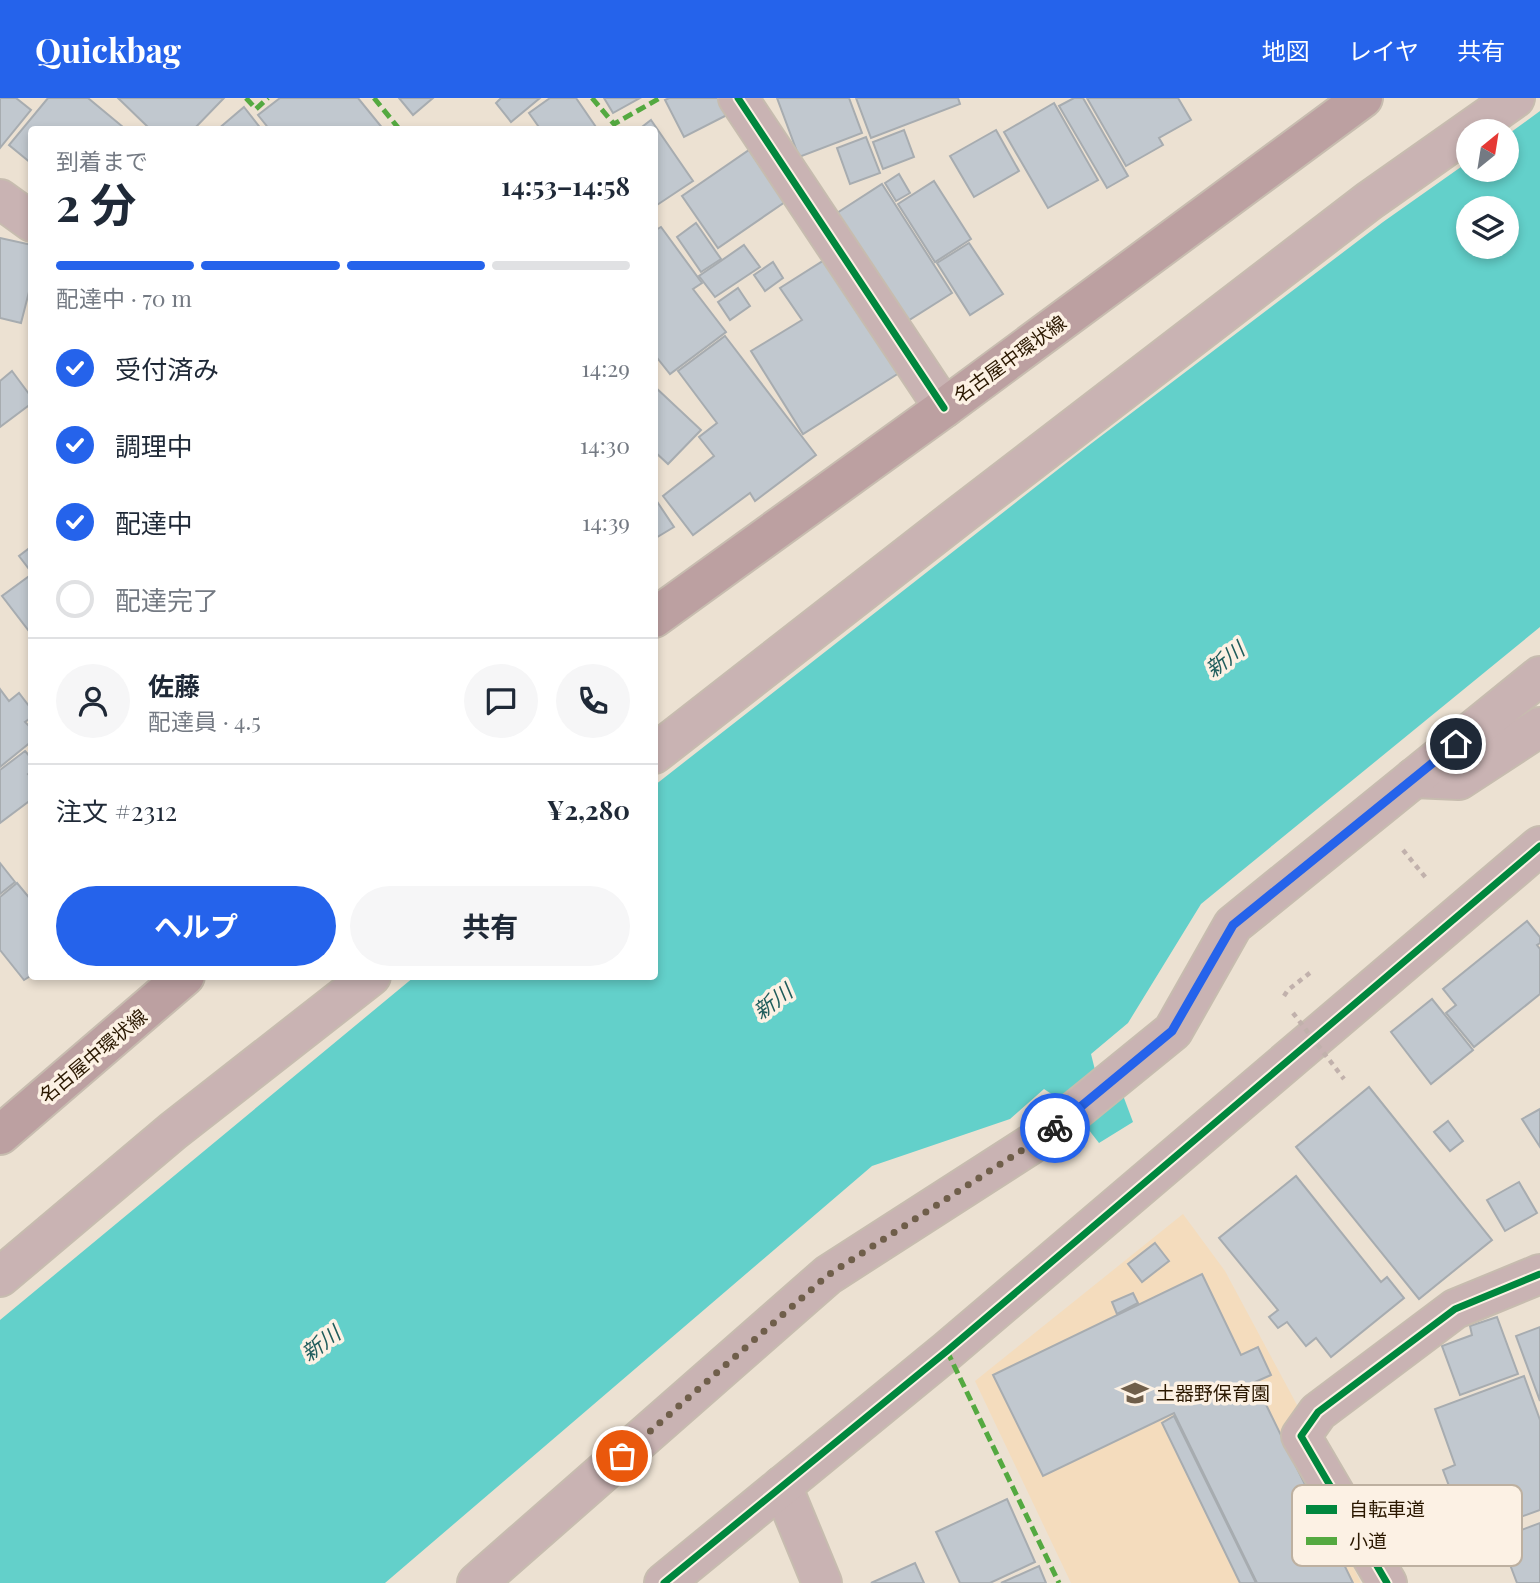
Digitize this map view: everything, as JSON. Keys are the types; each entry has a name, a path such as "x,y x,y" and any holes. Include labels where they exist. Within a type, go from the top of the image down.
{"main road":[{"name":"名古屋中環状線","path":"658,615 944,408 1363,98"},
{"name":"名古屋中環状線","path":"0,1135 181,980"}],"street":[{"path":"738,98 944,408"},
{"path":"658,751 1358,209 1515,98"},
{"path":"0,199 28,219"},
{"path":"477,1583 828,1275 1044,1136 1172,1031 1233,925 1540,676"},
{"path":"1414,778 1459,779 1540,727"},
{"path":"664,1583 996,1310 1540,846"},
{"path":"0,1277 173,1131 365,980"},
{"path":"1330,1485 1301,1436 1318,1412 1455,1308 1540,1274"},
{"path":"782,1486 822,1583"},
{"path":"1377,1566 1387,1583"}],"path":[{"path":"1293,1013 1344,1079"}],"shaded area":[{"name":"土器野保育園","path":"1183,1214 1225,1271 1297,1405 1286,1430 1313,1485 1292,1485 1292,1566 1353,1566 1361,1583 1071,1583 975,1381"}],"water":[{"name":"新川","path":"1540,111 1540,627 1201,904 1128,1023 1091,1054 1096,1074 1124,1098 1133,1122 1099,1143 1071,1107 1044,1089 1010,1119 872,1166 385,1583 0,1583 0,1320 410,980 658,980 658,783 1088,446 1383,222 1456,170 1456,182 1519,182 1519,126"}],"building":[{"path":"0,98 16,98 31,110 0,148"},
{"path":"48,98 88,98 122,126 28,126 28,161 9,145"},
{"path":"118,98 224,98 197,126 147,126"},
{"path":"280,98 358,98 381,126 267,126 258,115"},
{"path":"399,98 433,98 413,115"},
{"path":"501,98 540,98 511,122 496,103"},
{"path":"550,98 576,98 595,126 538,126 529,113"},
{"path":"604,98 640,98 613,113"},
{"path":"719,98 727,115 684,137 665,100"},
{"path":"777,98 849,98 862,133 799,157"},
{"path":"856,98 958,98 960,104 871,138"},
{"path":"1074,98 1083,98 1128,176 1107,188 1059,106"},
{"path":"1087,98 1178,98 1191,120 1159,138 1163,145 1126,166"},
{"path":"1054,103 1098,180 1048,208 1004,132"},
{"path":"244,107 259,126 222,126"},
{"path":"651,120 655,126 643,126"},
{"path":"658,130 693,181 658,204"},
{"path":"904,130 914,157 883,169 873,142"},
{"path":"996,130 1019,171 974,197 950,156"},
{"path":"866,137 880,173 850,184 837,148"},
{"path":"749,150 785,202 718,248 682,196"},
{"path":"899,174 910,193 896,201 885,183"},
{"path":"934,181 971,239 935,262 898,204"},
{"path":"882,184 952,293 906,322 837,213"},
{"path":"696,223 721,259 701,272 677,237"},
{"path":"661,227 702,283 693,289 726,332 670,374 658,359 658,229"},
{"path":"0,238 28,244 28,296 21,323 0,318"},
{"path":"969,243 1003,294 970,315 937,263"},
{"path":"744,245 760,267 715,297 699,276"},
{"path":"826,259 899,373 803,434 751,351 802,320 780,288"},
{"path":"773,262 783,278 765,291 754,275"},
{"path":"738,288 750,306 730,320 718,302"},
{"path":"725,336 816,455 755,501 750,493 693,535 663,496 714,456 699,437 717,423 678,371"},
{"path":"12,371 28,393 28,406 0,427 0,381"},
{"path":"658,390 701,430 668,464 658,455"},
{"path":"658,503 674,527 658,537"},
{"path":"28,549 28,568 19,556"},
{"path":"28,577 28,630 2,596"},
{"path":"0,689 9,701 19,693 28,705 28,720 25,722 28,725 28,744 0,767"},
{"path":"25,751 28,754 28,802 0,823 0,770"},
{"path":"0,863 15,882 0,894"},
{"path":"17,883 28,896 28,978 24,980 0,950 0,897"},
{"path":"1527,921 1540,937 1540,943 1537,945 1540,949 1540,994 1474,1047 1446,1013 1456,1005 1443,989"},
{"path":"1432,999 1473,1050 1431,1084 1391,1032"},
{"path":"1369,1087 1492,1240 1419,1299 1296,1147"},
{"path":"1540,1109 1540,1147 1522,1119"},
{"path":"1448,1121 1463,1141 1450,1151 1434,1132"},
{"path":"1296,1176 1381,1282 1387,1277 1404,1298 1331,1357 1316,1338 1306,1346 1287,1322 1278,1328 1269,1317 1278,1310 1219,1238"},
{"path":"1519,1182 1537,1213 1505,1231 1487,1200"},
{"path":"1155,1243 1169,1261 1142,1282 1128,1264"},
{"path":"1202,1274 1241,1355 1258,1347 1271,1375 1255,1382 1305,1485 1292,1485 1292,1566 1345,1566 1353,1583 1257,1583 1174,1413 1043,1476 993,1375"},
{"path":"1133,1293 1138,1303 1117,1314 1112,1302"},
{"path":"1497,1317 1518,1374 1460,1395 1442,1346 1472,1335 1470,1326"},
{"path":"1540,1327 1540,1401 1516,1336"},
{"path":"1524,1376 1540,1420 1540,1510 1522,1516 1522,1485 1449,1485 1443,1470 1455,1465 1435,1409"},
{"path":"1174,1416 1256,1583 1240,1583 1162,1423"},
{"path":"1007,1499 1035,1562 990,1583 960,1583 936,1532"},
{"path":"1540,1523 1540,1583 1517,1583 1511,1566 1522,1566 1522,1530"},
{"path":"915,1563 924,1583 871,1583"},
{"path":"1039,1566 1046,1583 1001,1583"}],"marked path":[{"path":"246,98 256,109 268,98"},
{"path":"374,98 397,126"},
{"path":"592,98 614,124 660,98"},
{"path":"947,1351 1059,1583"}],"cycle path":[{"path":"738,98 944,408"},
{"path":"664,1583 947,1351 1540,846"},
{"path":"1330,1485 1301,1436 1318,1412 1455,1309 1540,1274"},
{"path":"1377,1566 1387,1583"}],"way so far":[{"path":"622,1456 828,1275 1055,1128"}],"place":[{"name":"土器野保育園","path":"1135,1393"}],"route":[{"path":"1055,1128 1172,1031 1233,925 1456,744"}]}
